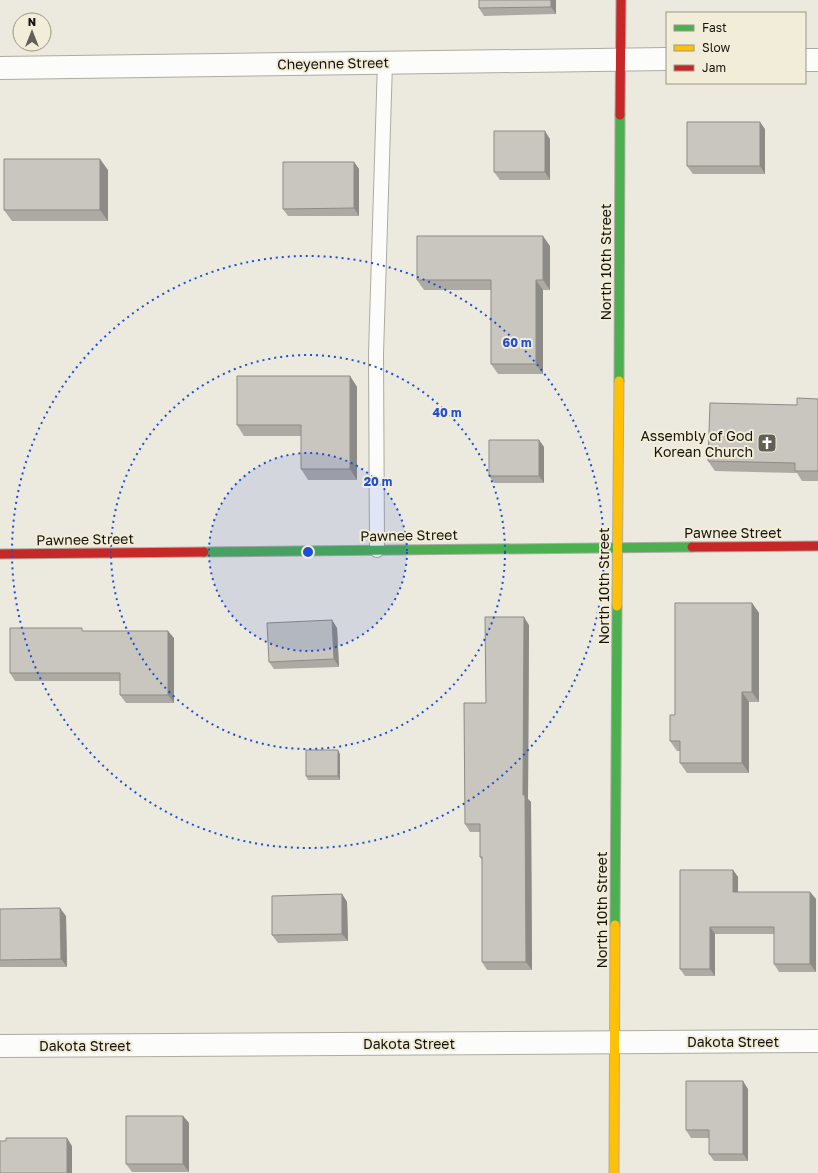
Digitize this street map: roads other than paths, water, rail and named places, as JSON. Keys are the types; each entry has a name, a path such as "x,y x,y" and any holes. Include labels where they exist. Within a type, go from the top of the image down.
{"street":[{"name":"North 10th Street","path":"614,1173 621,0"},
{"name":"Cheyenne Street","path":"0,68 666,59"},
{"path":"806,60 818,60"},
{"name":"Pawnee Street","path":"0,554 818,546"},
{"name":"Dakota Street","path":"0,1046 614,1041 818,1041"}],"lane":[{"path":"377,550 376,354 385,62"}],"place":[{"name":"Assembly of God Korean Church","path":"767,443"}]}
